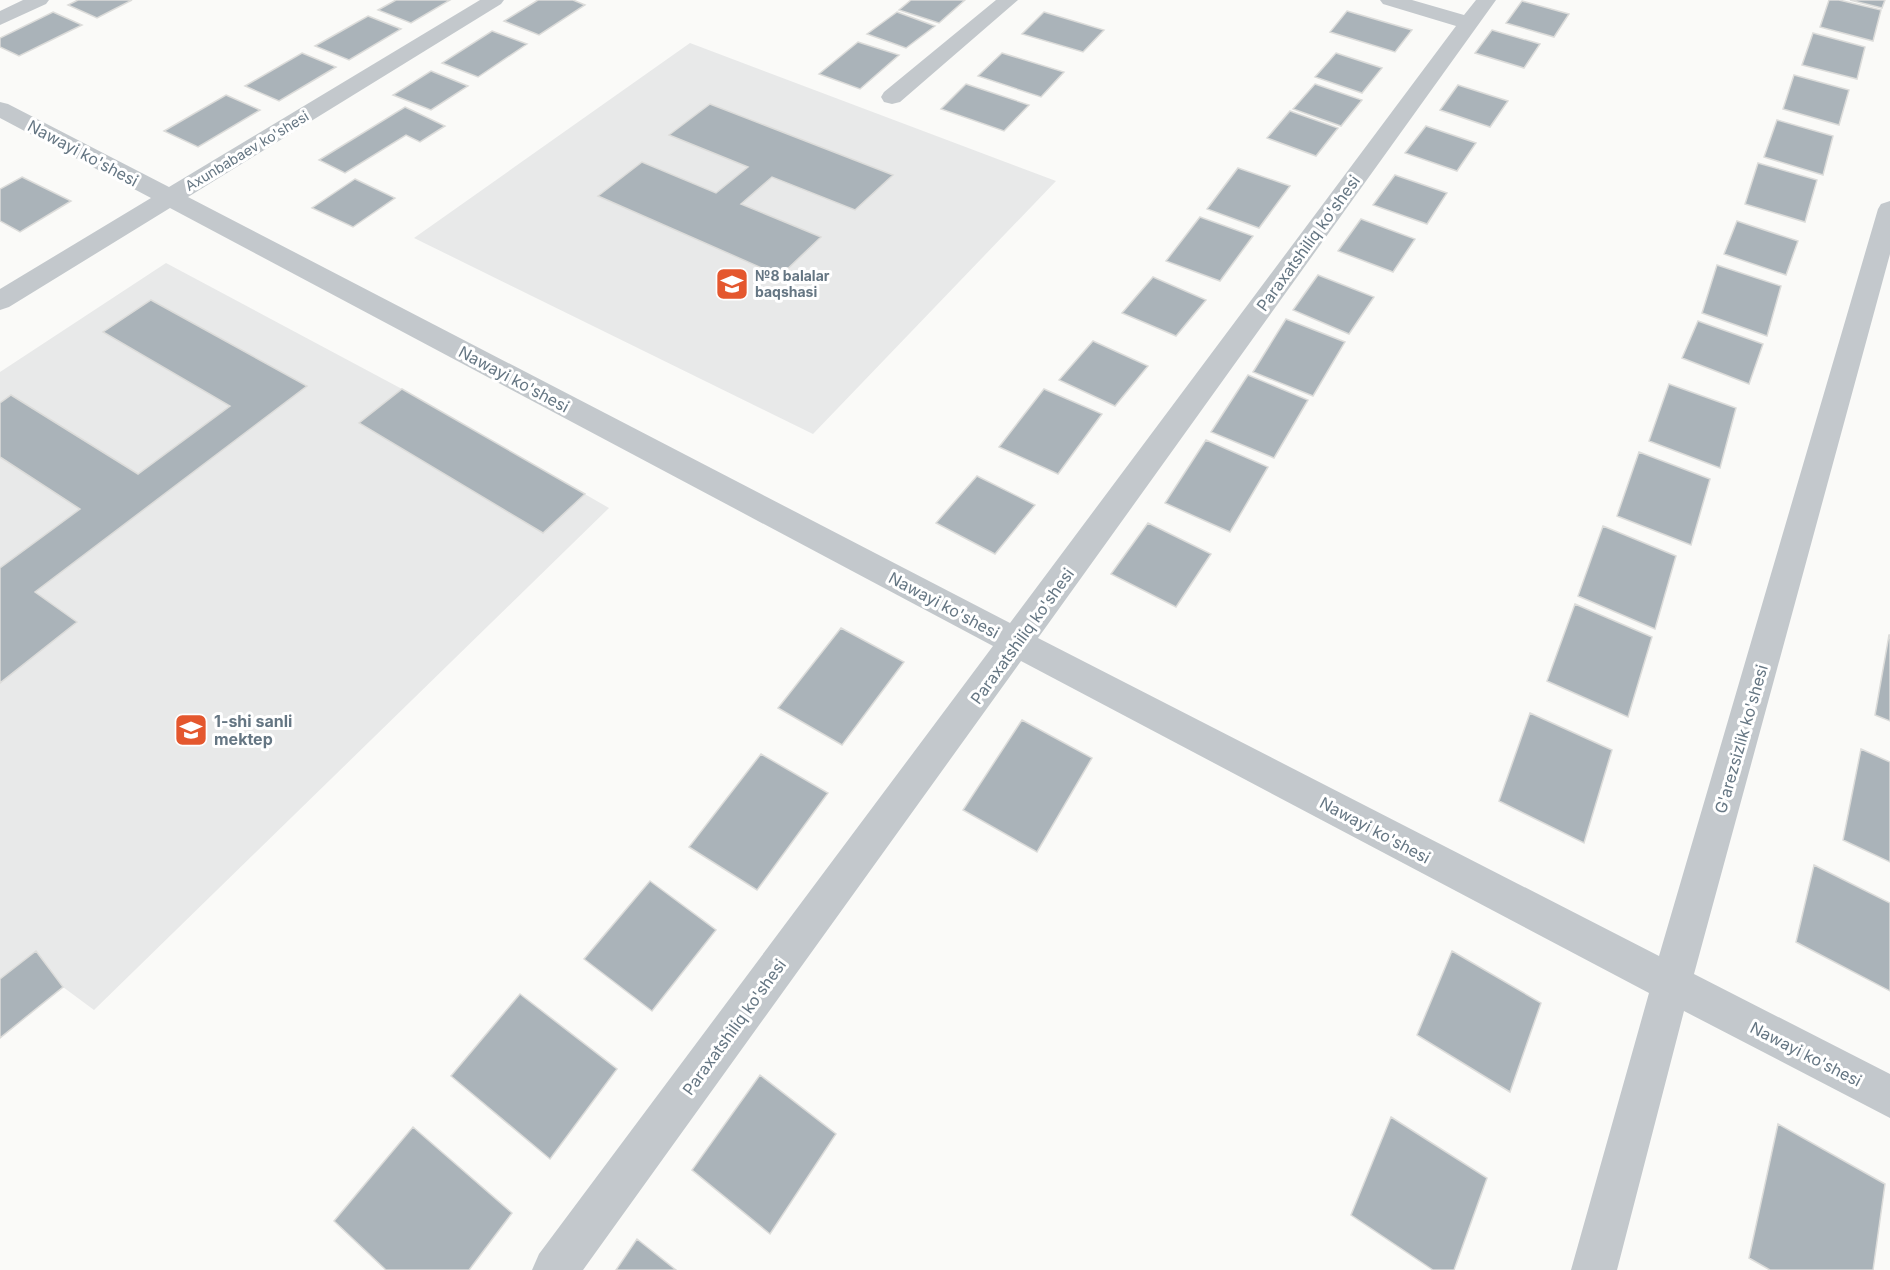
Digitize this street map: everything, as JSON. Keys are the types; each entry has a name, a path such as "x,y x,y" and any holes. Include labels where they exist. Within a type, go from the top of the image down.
{"street":[{"path":"0,19 39,0"},
{"name":"Axunbabaev ko'shesi","path":"0,301 494,0"},
{"path":"892,97 1008,0"},
{"path":"1390,0 1477,12"},
{"name":"Paraxatshiliq ko'shesi","path":"555,1270 1017,643 1477,12"},
{"name":"Nawayi ko'shesi","path":"0,109 1671,985 1890,1097"},
{"name":"G'arezsizlik ko'shesi","path":"1594,1270 1671,985 1890,209"}],"shaded area":[{"name":"№8 balalar baqshasi","path":"690,43 1056,181 813,434 414,238"},
{"name":"1-shi sanli mektep","path":"166,263 402,389 609,508 94,1010 63,987 36,951 0,979 0,372"}],"building":[{"path":"78,0 132,0 97,18 68,5"},
{"path":"396,0 450,0 411,23 378,10"},
{"path":"538,0 573,0 585,5 539,35 504,21"},
{"path":"911,0 965,0 939,23 899,10"},
{"path":"1829,0 1839,0 1881,10 1873,41 1820,27"},
{"path":"1850,0 1885,0 1882,8"},
{"path":"1522,1 1569,14 1554,37 1506,23"},
{"path":"1347,11 1412,30 1395,52 1330,32"},
{"path":"53,12 82,25 19,56 0,47 0,38"},
{"path":"897,12 935,26 906,48 867,34"},
{"path":"1044,12 1104,30 1083,52 1022,34"},
{"path":"368,16 401,29 349,60 315,46"},
{"path":"1492,30 1540,44 1524,68 1475,53"},
{"path":"492,31 527,44 478,77 442,63"},
{"path":"1813,33 1865,47 1857,79 1802,65"},
{"path":"858,42 899,55 860,89 819,74"},
{"path":"302,53 336,67 279,101 245,86"},
{"path":"1002,53 1064,72 1041,97 978,76"},
{"path":"1336,53 1382,68 1362,93 1315,77"},
{"path":"431,71 468,86 431,110 393,95"},
{"path":"1794,75 1849,90 1839,125 1783,109"},
{"path":"966,84 1029,105 1004,131 941,109"},
{"path":"1315,84 1362,100 1341,126 1293,109"},
{"path":"1458,85 1508,101 1490,127 1440,110"},
{"path":"226,95 260,110 198,147 164,131"},
{"path":"710,104 893,175 855,210 772,177 741,204 821,237 780,276 598,196 642,162 716,193 748,167 669,135"},
{"path":"405,107 445,126 420,142 406,135 345,173 319,160"},
{"path":"1290,111 1338,128 1316,156 1267,138"},
{"path":"1777,120 1833,136 1823,175 1764,157"},
{"path":"1426,126 1476,143 1457,171 1405,153"},
{"path":"1758,163 1817,180 1805,222 1745,204"},
{"path":"1238,168 1290,186 1259,228 1207,209"},
{"path":"1395,175 1447,193 1427,224 1373,205"},
{"path":"22,177 71,201 20,232 0,221 0,189"},
{"path":"355,179 395,198 353,227 312,208"},
{"path":"1200,217 1253,236 1220,281 1166,261"},
{"path":"1361,219 1415,239 1393,272 1338,251"},
{"path":"1737,221 1798,241 1786,275 1724,254"},
{"path":"1717,265 1781,286 1767,336 1702,313"},
{"path":"1318,275 1374,297 1349,334 1293,310"},
{"path":"1153,277 1206,300 1176,336 1122,313"},
{"path":"151,300 307,386 35,592 77,622 0,683 0,568 80,509 0,457 0,403 11,395 138,474 230,406 103,332"},
{"path":"1286,319 1345,342 1313,396 1253,372"},
{"path":"1698,321 1763,344 1749,384 1682,358"},
{"path":"1093,341 1148,366 1115,406 1059,380"},
{"path":"1248,375 1308,400 1274,458 1211,432"},
{"path":"1669,384 1736,408 1720,468 1649,441"},
{"path":"402,389 585,494 543,533 359,423"},
{"path":"1044,389 1102,414 1058,474 999,447"},
{"path":"1206,440 1268,467 1230,532 1165,503"},
{"path":"1639,452 1710,479 1691,545 1617,516"},
{"path":"977,476 1035,505 995,554 936,523"},
{"path":"1148,523 1211,554 1176,607 1111,574"},
{"path":"1603,526 1676,556 1655,629 1578,596"},
{"path":"1575,604 1652,637 1628,717 1547,681"},
{"path":"841,628 904,662 842,745 778,708"},
{"path":"1890,635 1890,721 1875,715"},
{"path":"1530,713 1612,750 1584,843 1499,801"},
{"path":"1022,720 1092,758 1037,852 963,810"},
{"path":"1861,749 1890,762 1890,862 1843,840"},
{"path":"761,754 828,793 757,890 689,847"},
{"path":"1814,865 1890,903 1890,991 1796,942"},
{"path":"650,881 716,930 652,1011 584,959"},
{"path":"36,951 63,987 0,1038 0,979"},
{"path":"1452,951 1541,1003 1510,1092 1417,1035"},
{"path":"520,994 617,1069 550,1159 451,1076"},
{"path":"760,1075 836,1134 770,1234 692,1170"},
{"path":"1391,1117 1487,1178 1454,1270 1433,1270 1351,1215"},
{"path":"1778,1124 1885,1184 1873,1270 1770,1270 1749,1258"},
{"path":"413,1127 512,1213 469,1270 386,1270 334,1221"},
{"path":"637,1239 676,1270 616,1270"}],"place":[{"name":"№8 balalar baqshasi","path":"732,284"},
{"name":"1-shi sanli mektep","path":"191,730"}]}
